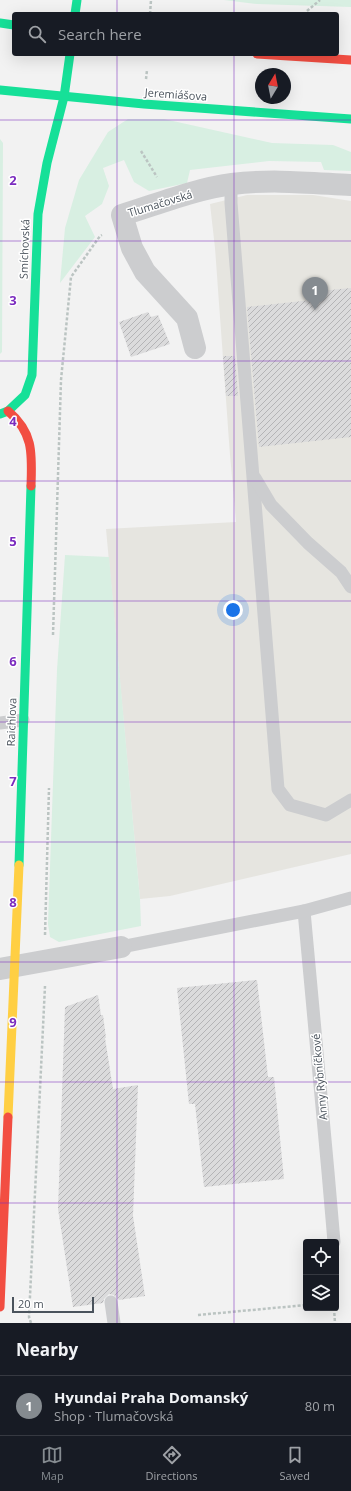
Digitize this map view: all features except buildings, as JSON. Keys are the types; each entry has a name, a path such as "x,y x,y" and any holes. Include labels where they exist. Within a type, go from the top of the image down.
{"street":[{"path":"75,12 77,0"},
{"path":"0,23 12,25"},
{"name":"Smíchovská","path":"4,413 25,395 32,375 38,214 47,163 64,97 70,56"},
{"path":"288,56 351,60"},
{"name":"Jeremiášova","path":"0,90 64,97 351,119"},
{"name":"Tlumačovská","path":"195,348 187,318 145,272 132,248 122,215 196,192 231,184 283,181 351,185"},
{"name":"Raichlova","path":"0,1307 8,968 23,720 31,474 29,435 19,419 4,413"},
{"path":"8,968 121,947"}],"lane":[{"path":"231,184 230,203 278,789 290,805 326,815 351,800"},
{"path":"253,474 271,505 308,543 341,572 351,587"},
{"path":"0,722 23,720"},
{"path":"121,947 304,911 351,898"},
{"name":"Anny Rybníčkové","path":"304,911 334,1239"},
{"path":"111,1302 114,1323"}],"path":[{"path":"150,12 151,0"},
{"path":"307,11 320,0"},
{"path":"53,636 61,380 71,276 100,236 127,231"},
{"path":"45,937 49,786"},
{"path":"31,1323 29,1317 45,980"},
{"path":"198,1315 303,1306"},
{"path":"334,1311 335,1323"}],"shaded area":[{"path":"247,195 313,195 351,201 351,854 170,896 140,899 106,529 236,522 215,248 210,204"}],"green space":[{"path":"224,0 351,0 351,7 257,4"},
{"path":"128,119 164,119 272,143 333,145 351,152 351,171 324,170 321,162 269,161 190,170 187,183 149,191 134,182 124,160 103,168 109,186 102,204 85,216 95,237 60,283 65,228 79,180 108,132"},
{"path":"0,139 3,143 2,352 0,354"},
{"path":"65,555 109,557 140,899 141,926 59,942 50,937 48,924 57,670"}],"traffic: fast":[{"path":"75,12 77,0"},
{"path":"0,23 12,25"},
{"path":"0,414 8,411 25,395 32,375 38,214 47,163 64,97 70,56"},
{"path":"0,90 144,104 351,119"},
{"path":"19,865 31,486"}],"traffic: slow":[{"path":"8,1117 19,865"}],"traffic: jam":[{"path":"288,56 351,60"},
{"path":"8,411 23,428 30,445 31,486"},
{"path":"0,1307 8,1117"}],"place":[{"name":"Hyundai Praha Domanský","path":"315,310"}]}
